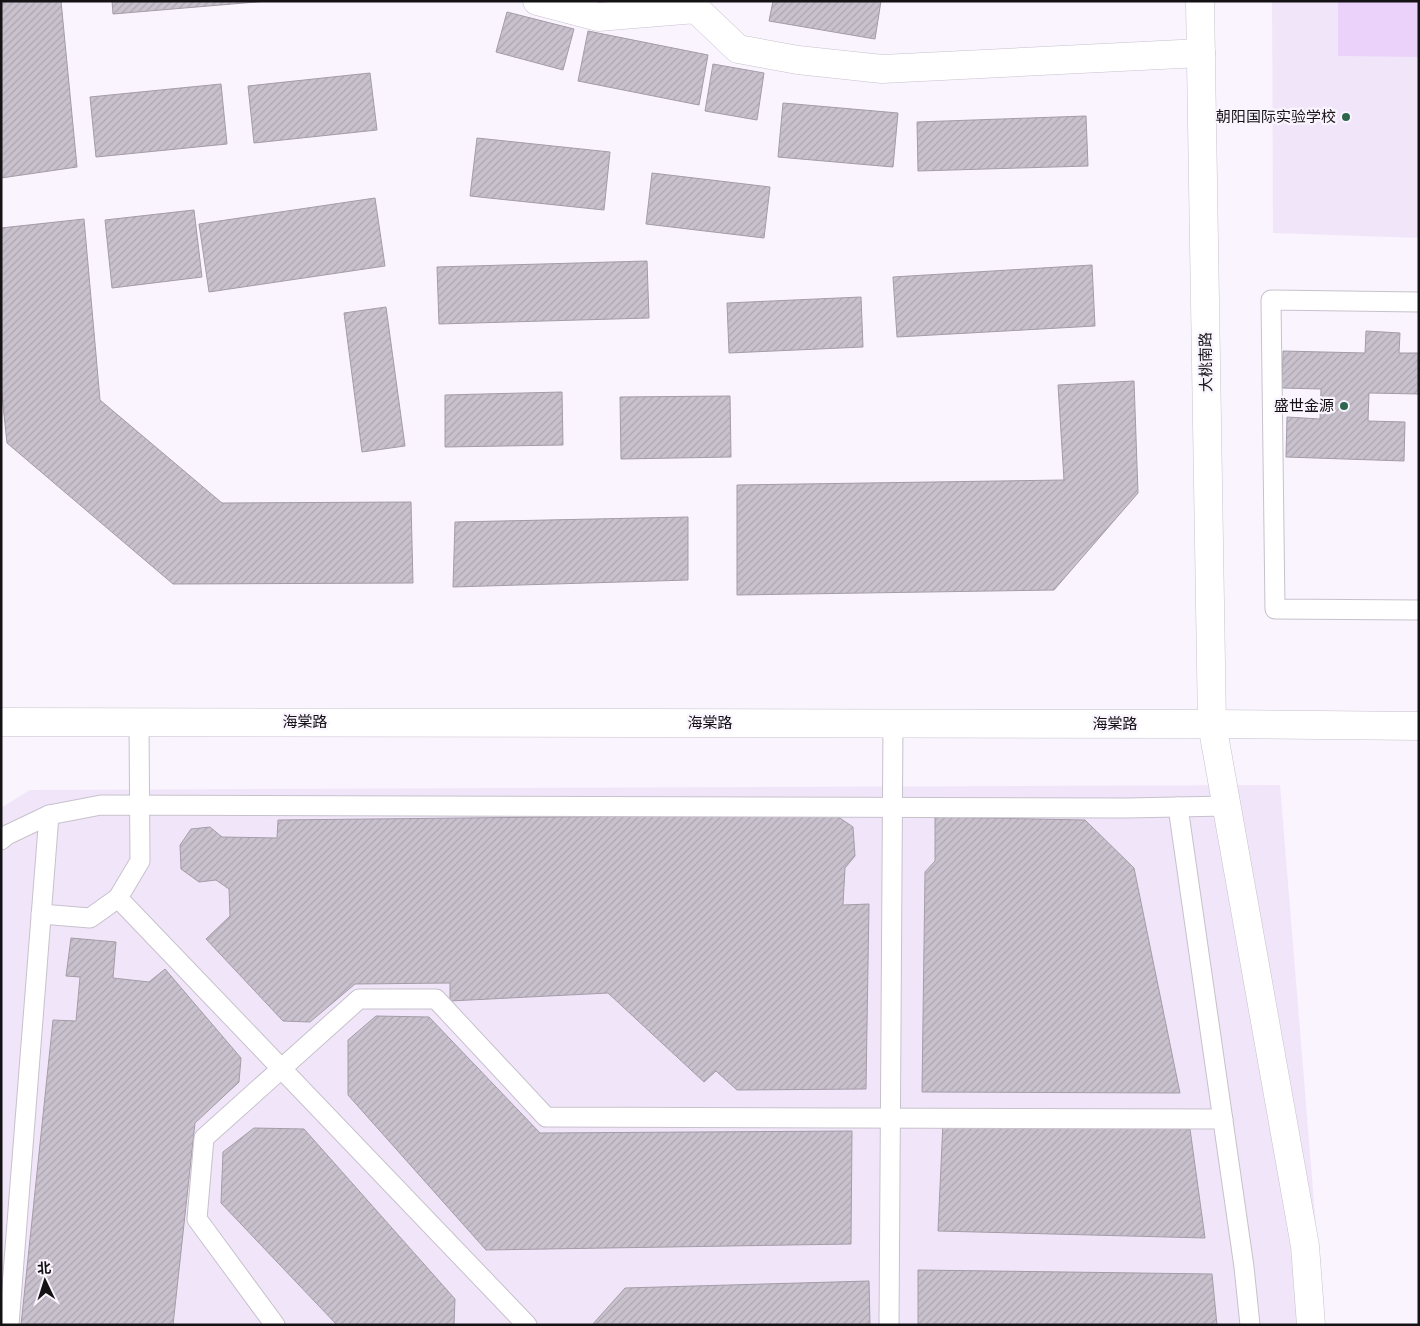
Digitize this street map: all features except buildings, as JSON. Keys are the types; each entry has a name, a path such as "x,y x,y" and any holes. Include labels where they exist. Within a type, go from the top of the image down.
{"street":[{"path":"536,1 598,18 696,9 738,48 798,60 882,69 1201,53"},
{"name":"大桃南路","path":"1200,1 1212,724 1305,1246 1311,1325"},
{"name":"海棠路","path":"1,722 893,723 1419,726"}],"lane":[{"path":"1419,302 1271,300 1275,609 1419,610"},
{"path":"41,914 90,918 118,898 140,861 139,722"},
{"path":"889,1325 893,723"},
{"path":"1,840 7,835 49,815 101,805 892,808 1226,806"},
{"path":"1178,807 1244,1267 1250,1325"},
{"path":"9,1325 49,815"},
{"path":"118,898 527,1325"},
{"path":"275,1325 197,1218 204,1138 360,999 436,999 546,1117 1223,1119"}],"shaded area":[{"name":"朝阳国际实验学校","path":"1272,1 1419,1 1419,238 1273,233"},
{"path":"1338,1 1419,1 1419,57 1338,56"},
{"path":"1280,785 1324,1325 1,1325 1,808 30,790"}],"place":[{"name":"朝阳国际实验学校","path":"1346,117"},
{"name":"盛世金源","path":"1344,406"}]}
